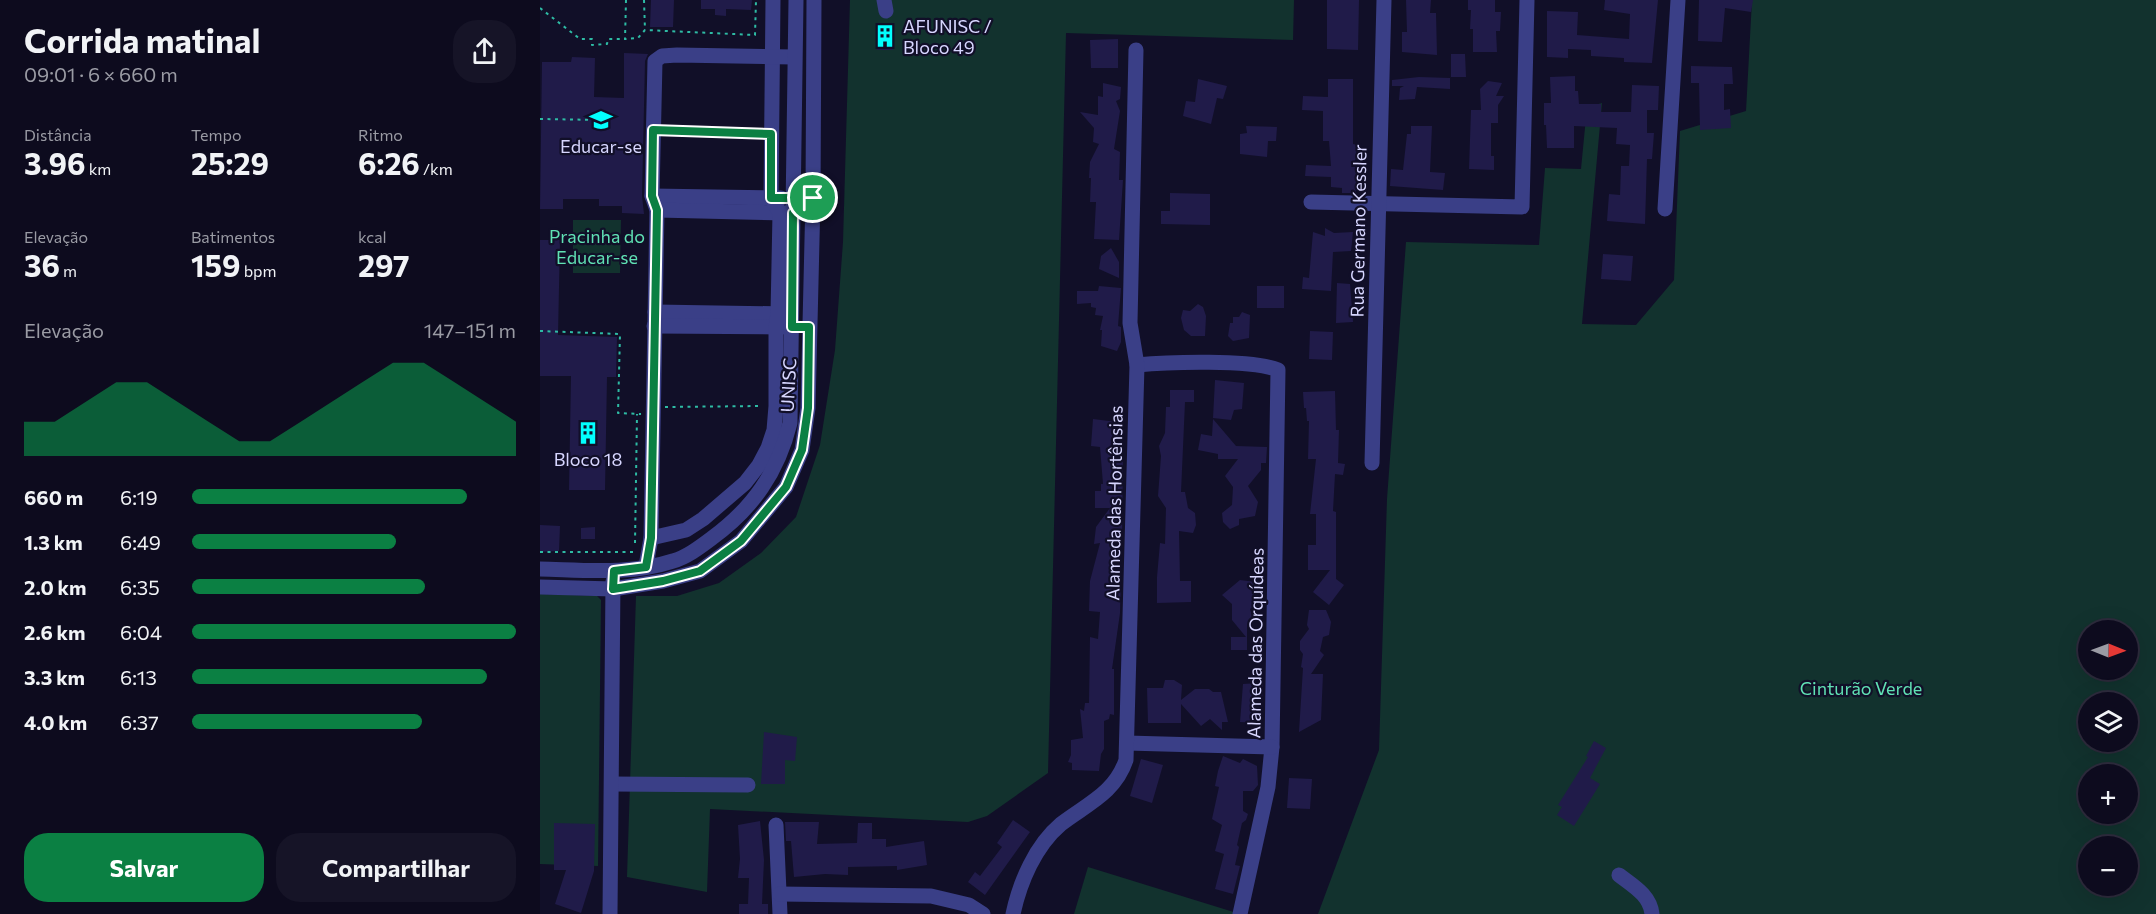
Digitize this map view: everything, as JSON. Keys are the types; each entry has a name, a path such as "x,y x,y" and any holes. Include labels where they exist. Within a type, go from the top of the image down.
{"street":[{"path":"771,198 773,0"},
{"name":"UNISC","path":"540,569 614,571 646,567 674,561 698,549 724,530 752,503 770,478 784,447 790,423 784,321 796,0"},
{"name":"UNISC","path":"540,587 613,589 663,581 700,571 741,541 786,487 802,450 808,408 813,205 814,0"},
{"name":"Rua Germano Kessler","path":"1372,462 1384,0"},
{"path":"1311,202 1522,207 1527,0"},
{"path":"1665,209 1677,0"},
{"name":"Alameda das Hortênsias","path":"1013,914 1025,875 1041,848 1060,825 1106,793 1122,774 1126,760 1137,365 1130,323 1136,50"},
{"path":"646,567 651,538 655,319 653,130 656,61 658,58 677,55 794,57"},
{"path":"750,205 771,198 789,208"},
{"path":"655,203 789,208 813,205"},
{"path":"655,319 810,321"},
{"path":"651,538 693,527 745,483 759,465 774,430 784,321"},
{"name":"Alameda das Orquídeas","path":"1137,365 1219,364 1260,366 1278,370 1272,747 1268,787 1240,914"},
{"path":"610,914 614,571"},
{"path":"1127,743 1272,747"},
{"path":"612,784 748,785"},
{"path":"776,825 780,914"},
{"path":"1619,875 1645,896 1651,906 1652,914"},
{"path":"780,894 931,896 969,906 983,914"}],"path":[{"path":"625,39 626,0"},
{"path":"540,8 580,39 592,39 592,45 607,44 608,39 638,38 645,30 644,0"},
{"path":"645,30 755,35 756,0"},
{"path":"540,119 601,120"},
{"path":"653,130 771,134"},
{"path":"540,330 620,334 618,413 637,414 717,405 776,406"},
{"path":"540,552 635,553 637,414"}],"green space":[{"path":"850,0 1294,0 1293,40 1066,33 1048,773 987,816 968,822 710,809 707,892 627,877 636,596 677,596 719,583 761,553 796,517 820,445 835,350 843,242"},
{"name":"Cinturão Verde","path":"1752,0 2156,0 2156,914 1318,914 1379,750 1387,499 1406,242 1539,245 1545,168 1581,169 1587,107 1602,103 1582,324 1636,325 1674,280 1680,131 1746,111"},
{"name":"Pracinha do Educar-se","path":"573,220 621,220 620,273 573,273"},
{"path":"540,594 597,596 601,600 598,866 540,864"},
{"path":"1088,867 1240,914 1074,914"}],"building":[{"path":"651,0 674,0 673,27 650,27"},
{"path":"701,0 752,0 751,10 726,9 726,16 715,15 715,9 701,9"},
{"path":"1327,0 1359,0 1358,50 1327,49"},
{"path":"1406,0 1431,0 1430,13 1436,13 1437,55 1402,52 1402,32 1407,32"},
{"path":"1468,0 1495,0 1495,12 1501,12 1500,31 1496,31 1497,52 1473,52 1473,29 1470,29 1471,10 1468,10"},
{"path":"1605,0 1658,0 1652,63 1624,62 1624,58 1591,56 1591,50 1568,49 1568,58 1547,57 1547,11 1578,12 1577,35 1629,39 1630,14 1604,10"},
{"path":"1699,0 1753,0 1751,12 1725,8 1722,42 1698,41"},
{"name":"AFUNISC / Bloco 49","path":"877,23 893,23 893,50 877,50"},
{"path":"1118,39 1118,68 1091,68 1090,40"},
{"path":"624,53 648,54 645,61 642,196 644,214 622,213 622,206 599,206 599,199 563,199 563,209 540,209 542,62 571,62 572,57 595,58 594,97 624,98"},
{"path":"1451,54 1465,54 1466,77 1451,77"},
{"path":"1691,66 1732,67 1733,84 1724,84 1724,110 1730,109 1731,128 1700,130 1699,83 1691,83"},
{"path":"1575,76 1575,91 1578,91 1579,104 1601,104 1601,112 1631,112 1632,85 1659,86 1658,110 1647,110 1647,133 1654,133 1652,159 1647,159 1645,224 1607,221 1609,194 1620,195 1621,166 1629,166 1630,145 1616,144 1617,128 1574,126 1574,148 1547,148 1544,103 1551,103 1550,77"},
{"path":"1419,77 1450,78 1450,89 1417,87 1415,99 1399,100 1400,88 1404,86 1392,86 1392,80"},
{"path":"1198,79 1227,86 1223,99 1217,98 1211,124 1183,116 1186,101 1195,102"},
{"path":"1328,79 1353,79 1353,144 1357,145 1358,155 1351,167 1357,167 1356,193 1342,193 1342,188 1331,187 1331,177 1305,176 1306,165 1331,166 1329,141 1323,141 1323,111 1302,110 1303,96 1328,97"},
{"path":"1488,81 1502,83 1496,96 1504,96 1498,105 1498,123 1491,123 1491,156 1494,156 1494,170 1469,169 1471,110 1481,110 1480,89"},
{"path":"1103,83 1121,87 1120,99 1116,101 1120,111 1114,149 1120,152 1119,180 1123,180 1119,240 1094,239 1096,202 1090,202 1091,178 1089,178 1090,162 1099,144 1093,142 1094,128 1080,112 1098,115 1098,96 1103,97"},
{"path":"1246,126 1277,127 1276,141 1268,141 1267,157 1240,154 1240,134 1247,133"},
{"path":"1411,126 1432,126 1430,172 1445,173 1443,190 1390,186 1391,169 1403,170 1407,134 1411,134"},
{"path":"1170,193 1210,194 1210,225 1161,224 1161,211 1170,211"},
{"path":"1325,228 1334,233 1353,232 1351,251 1333,252 1331,291 1302,289 1303,277 1309,278 1313,232 1325,236"},
{"name":"Bloco 18","path":"540,240 560,240 558,335 617,337 616,377 607,377 605,490 569,490 571,376 540,376"},
{"path":"1111,248 1119,262 1119,278 1099,269 1101,256"},
{"path":"1603,254 1633,256 1631,281 1601,279"},
{"path":"1337,283 1350,284 1353,322 1336,323"},
{"path":"1099,286 1121,288 1118,326 1121,327 1121,342 1117,351 1101,346 1102,330 1100,330 1103,316 1095,315 1096,308 1091,307 1091,303 1077,304 1077,291 1098,291"},
{"path":"1257,286 1284,286 1284,308 1257,308"},
{"path":"1198,304 1203,307 1206,316 1205,336 1191,336 1184,330 1181,318 1183,310 1190,311"},
{"path":"1242,312 1250,315 1249,338 1233,341 1228,336 1230,323 1233,323 1233,317 1239,317"},
{"path":"1310,331 1333,332 1332,360 1309,359"},
{"path":"1215,380 1244,383 1242,409 1234,410 1231,420 1213,418"},
{"path":"1170,390 1194,390 1194,402 1185,402 1181,492 1185,492 1188,508 1195,513 1196,525 1193,533 1179,531 1180,581 1191,581 1191,602 1157,603 1160,543 1165,544 1166,508 1158,496 1161,456 1159,446 1165,433 1166,407 1170,407"},
{"path":"1335,391 1336,430 1339,430 1338,463 1345,464 1343,475 1335,474 1333,511 1336,512 1336,579 1344,585 1329,605 1313,592 1330,570 1308,570 1308,545 1316,545 1316,514 1310,514 1316,459 1308,459 1309,421 1307,421 1306,408 1304,408 1303,392"},
{"path":"1093,419 1117,422 1114,456 1123,457 1122,542 1114,542 1112,563 1118,563 1121,572 1120,613 1112,669 1114,669 1114,715 1110,714 1109,719 1104,721 1104,749 1101,754 1099,771 1072,770 1072,763 1068,762 1071,755 1071,740 1083,738 1080,709 1084,711 1085,703 1089,703 1090,637 1098,639 1100,612 1089,611 1090,581 1100,543 1094,544 1096,527 1110,508 1095,508 1095,491 1101,491 1101,484 1103,484 1100,447 1091,446"},
{"path":"1213,419 1236,446 1267,447 1266,463 1261,463 1261,470 1248,486 1258,502 1255,516 1239,519 1239,525 1230,529 1223,522 1222,513 1232,505 1233,487 1225,476 1238,459 1218,459 1218,454 1198,450 1201,434 1212,436"},
{"path":"540,525 560,526 559,551 540,552"},
{"path":"595,527 595,539 581,539 581,528"},
{"path":"1240,580 1263,583 1258,593 1261,601 1250,609 1253,620 1247,624 1247,650 1231,650 1231,637 1246,637 1232,620 1232,604 1222,595"},
{"path":"1309,610 1326,610 1331,622 1329,635 1323,637 1320,651 1324,655 1311,674 1323,674 1321,720 1299,732 1303,668 1301,667 1303,654 1300,650 1300,641 1309,629 1307,625"},
{"path":"1165,680 1174,680 1182,685 1181,700 1195,689 1221,692 1228,722 1222,722 1222,730 1210,719 1201,726 1181,704 1181,723 1148,723 1147,688 1163,688"},
{"path":"1243,684 1263,685 1261,723 1240,722"},
{"path":"764,732 797,737 795,761 785,760 785,784 761,784"},
{"path":"1594,741 1606,748 1590,778 1600,784 1574,826 1557,815 1562,807 1558,805 1588,757 1586,756"},
{"path":"1223,756 1240,763 1243,759 1257,766 1258,785 1253,791 1243,791 1243,811 1248,814 1242,823 1237,845 1239,847 1235,865 1240,866 1233,894 1215,889 1224,854 1215,851 1222,825 1212,819 1219,787 1215,786"},
{"path":"1141,759 1163,765 1152,803 1130,796"},
{"path":"1289,778 1312,779 1310,809 1287,808"},
{"path":"1013,820 1030,832 985,895 968,882 975,872 980,876 1002,847 997,843"},
{"path":"760,821 764,860 762,904 768,904 768,914 739,914 739,904 748,904 749,878 738,878 740,859 738,825"},
{"path":"785,822 819,822 817,844 857,843 858,823 872,823 872,839 886,839 886,847 924,841 927,865 897,870 897,866 848,867 848,875 825,874 794,877 791,841 786,841"},
{"path":"554,823 595,824 594,871 581,913 555,904 566,870 554,870"}],"place":[{"name":"AFUNISC / Bloco 49","path":"885,36"},
{"name":"Educar-se","path":"601,120"},
{"name":"Bloco 18","path":"588,433"}],"route":[{"path":"653,130 771,134 771,198 813,198 813,213 793,213 792,327 809,327 808,408 802,450 786,487 741,541 700,571 663,581 613,589 614,571 646,567 651,538 657,210 652,196 653,130"}]}
